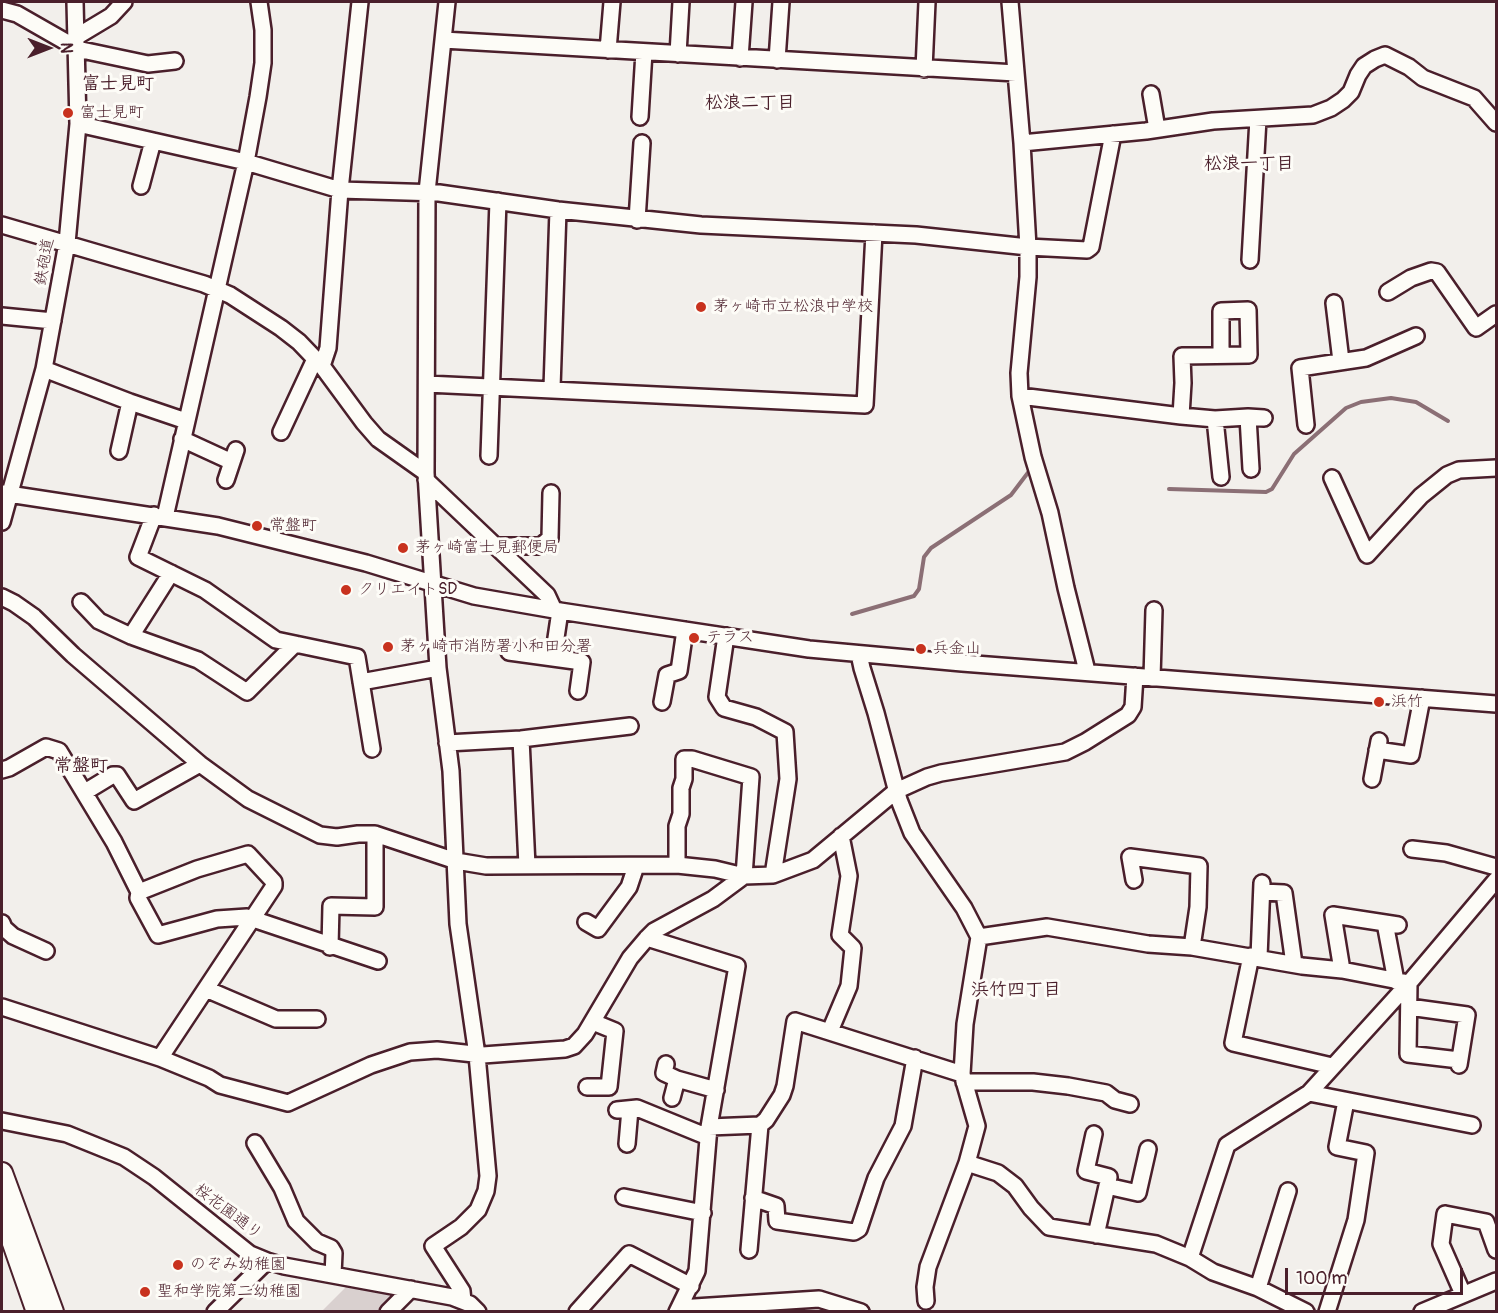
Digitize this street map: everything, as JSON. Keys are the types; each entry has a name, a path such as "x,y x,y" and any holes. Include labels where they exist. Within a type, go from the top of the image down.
{"main road":[{"path":"2,1173 53,1311"},
{"path":"2,1212 37,1311"}],"street":[{"name":"鉄砲道","path":"2,522 5,494 44,369 67,243 78,124 75,2"},
{"path":"76,43 111,16 124,2"},
{"path":"259,2 263,30 263,63 246,162 182,440 160,516 138,557 205,590 276,640 357,657 372,749"},
{"path":"281,432 328,348 340,190 360,2"},
{"path":"447,2 427,192 426,476 438,668 451,771 458,924 477,1055 488,1156 486,1191 478,1210 461,1227 433,1246 462,1292 463,1300"},
{"path":"608,50 612,2"},
{"path":"678,54 681,2"},
{"path":"740,58 744,2"},
{"path":"777,60 781,2"},
{"path":"924,69 927,2"},
{"path":"1010,2 1028,247 1028,277 1019,373 1020,396 1088,671"},
{"path":"2,10 16,8 66,42 148,64 175,61"},
{"path":"443,40 1016,73"},
{"path":"640,117 644,52"},
{"path":"1022,143 1213,122 1313,115 1331,108 1351,92 1364,66 1376,58 1385,56 1423,78 1474,98 1497,123"},
{"path":"1151,94 1157,129"},
{"path":"1250,260 1258,119"},
{"path":"78,124 246,162 340,190 427,192 637,220 874,232 1028,247 1087,250 1091,247 1113,134"},
{"path":"141,186 153,141"},
{"path":"637,220 642,143"},
{"path":"489,456 498,201"},
{"path":"552,388 558,210"},
{"path":"2,225 216,288 281,328 319,362 378,439 426,476 547,595 557,611 553,658"},
{"path":"427,384 552,388 865,405 874,232"},
{"path":"1388,292 1411,278 1431,271 1437,272 1476,328 1497,314"},
{"path":"1334,303 1341,361"},
{"path":"2,316 53,321"},
{"path":"1306,425 1300,368 1366,358 1416,336"},
{"path":"1181,416 1176,356 1221,355"},
{"path":"44,369 186,421"},
{"path":"1020,396 1181,416 1215,419 1264,418"},
{"path":"119,451 130,402"},
{"path":"1248,417 1251,469"},
{"path":"1215,419 1221,477"},
{"path":"182,440 234,456 226,480"},
{"path":"1332,478 1366,555 1421,496 1447,475 1459,470 1497,468"},
{"path":"495,546 542,546 550,538 551,493"},
{"path":"5,494 218,526 366,563 474,596 557,611 809,649 1497,704"},
{"path":"131,636 171,573"},
{"path":"2,597 34,617 74,655 201,764 248,799 320,835 338,837 375,834 456,861 486,866 677,865 715,869 744,876 773,875 813,860 896,791 941,773 1065,752 1086,742 1128,715 1132,707 1135,676"},
{"path":"81,602 99,621 131,636 198,660 247,692 295,644"},
{"path":"1152,678 1154,610"},
{"path":"662,702 667,675 679,671 685,630"},
{"path":"726,636 717,697 724,708 756,717 785,732 788,779 773,875"},
{"path":"508,652 582,662 578,691"},
{"path":"859,654 896,791 915,839 964,908 979,937 965,1024 963,1078 977,1126 967,1163 928,1267 926,1301"},
{"path":"361,682 438,668"},
{"path":"1372,779 1378,745 1411,754 1422,698"},
{"path":"447,743 521,739 630,726"},
{"path":"521,739 527,866"},
{"path":"2,770 46,747 59,751 85,792 139,892 138,898 158,935 217,920 247,917 330,947 378,961"},
{"path":"677,865 677,826 681,814 684,759 692,759 751,777 744,876"},
{"path":"85,792 113,775 117,775 134,801 201,764"},
{"path":"330,947 331,906 375,907 375,834"},
{"path":"830,1031 849,986 853,948 840,935 849,876 841,836"},
{"path":"1412,849 1446,853 1497,867"},
{"path":"139,892 197,869 248,854 274,882 274,886 160,1058"},
{"path":"1134,880 1130,857 1199,866 1198,907 1192,947"},
{"path":"586,922 598,929 629,887 636,866"},
{"path":"2,1007 160,1058 209,1078 220,1085 288,1103 371,1065 410,1052 437,1050 477,1055 566,1049 574,1046 593,1022 630,958 654,931 712,899 744,876"},
{"path":"1190,1258 1227,1145 1309,1094 1403,982 1497,880"},
{"path":"1294,964 1284,893 1262,888 1255,957 1233,1043 1332,1066"},
{"path":"1342,970 1333,915 1391,924 1409,1007 1408,1054 1459,1063 1467,1015 1409,1007"},
{"path":"2,923 13,936 46,951"},
{"path":"979,937 1047,927 1148,944 1192,947 1342,970 1403,982"},
{"path":"647,938 737,966 708,1132 698,1271 678,1310"},
{"path":"206,989 276,1018 317,1018"},
{"path":"627,1144 623,1109 637,1108 708,1132 760,1125 766,1120 782,1095 795,1021 915,1058 963,1078 1068,1086 1106,1093 1115,1101 1130,1104"},
{"path":"587,1087 609,1087 615,1031 593,1022"},
{"path":"753,1198 776,1206 777,1221 854,1232 859,1229 876,1178 903,1126 915,1058"},
{"path":"666,1064 664,1073 716,1090"},
{"path":"672,1098 677,1079"},
{"path":"1309,1094 1472,1125"},
{"path":"1327,1311 1356,1220 1366,1153 1337,1147 1346,1101"},
{"name":"桜花園通り","path":"2,1121 67,1134 124,1157 154,1177 250,1254 267,1261 463,1300 478,1311"},
{"path":"749,1250 760,1125"},
{"path":"1094,1134 1086,1171 1109,1177 1096,1234"},
{"path":"255,1143 282,1188 296,1221 317,1242 332,1248 334,1253 333,1275"},
{"path":"1107,1186 1138,1193 1148,1149"},
{"path":"967,1163 998,1173 1016,1186 1031,1209 1049,1227 1156,1244 1190,1258 1213,1272 1258,1288 1306,1311"},
{"path":"1258,1288 1284,1195"},
{"path":"624,1197 703,1213"},
{"path":"1463,1294 1441,1244 1445,1214 1486,1222 1497,1250"},
{"path":"577,1311 629,1254 691,1286"},
{"path":"215,1311 267,1261"},
{"path":"1422,1311 1497,1281"},
{"path":"388,1311 411,1289"},
{"path":"678,1310 770,1307 819,1299 824,1306 861,1311"}],"shaded area":[{"path":"351,1282 402,1291 382,1311 321,1312"}],"waterway":[{"path":"1169,489 1266,492 1272,489 1294,454 1346,408 1361,402 1391,398 1416,402 1448,421"},
{"path":"852,614 914,596 919,589 924,557 931,548 1011,495 1030,470"}],"place":[{"name":"富士見町","path":"68,113"},
{"name":"茅ヶ崎市立松浪中学校","path":"701,307"},
{"name":"常盤町","path":"257,526"},
{"name":"茅ヶ崎富士見郵便局","path":"403,548"},
{"name":"クリエイトSD","path":"346,590"},
{"name":"テラス","path":"694,638"},
{"name":"茅ヶ崎市消防署小和田分署","path":"388,647"},
{"name":"兵金山","path":"921,649"},
{"name":"浜竹","path":"1379,702"},
{"name":"のぞみ幼稚園","path":"178,1265"},
{"name":"聖和学院第二幼稚園","path":"145,1292"}],"district":[{"name":"富士見町","path":"118,84"},
{"name":"松浪二丁目","path":"750,103"},
{"name":"松浪一丁目","path":"1249,164"},
{"name":"常盤町","path":"81,766"},
{"name":"浜竹四丁目","path":"1016,990"}]}
